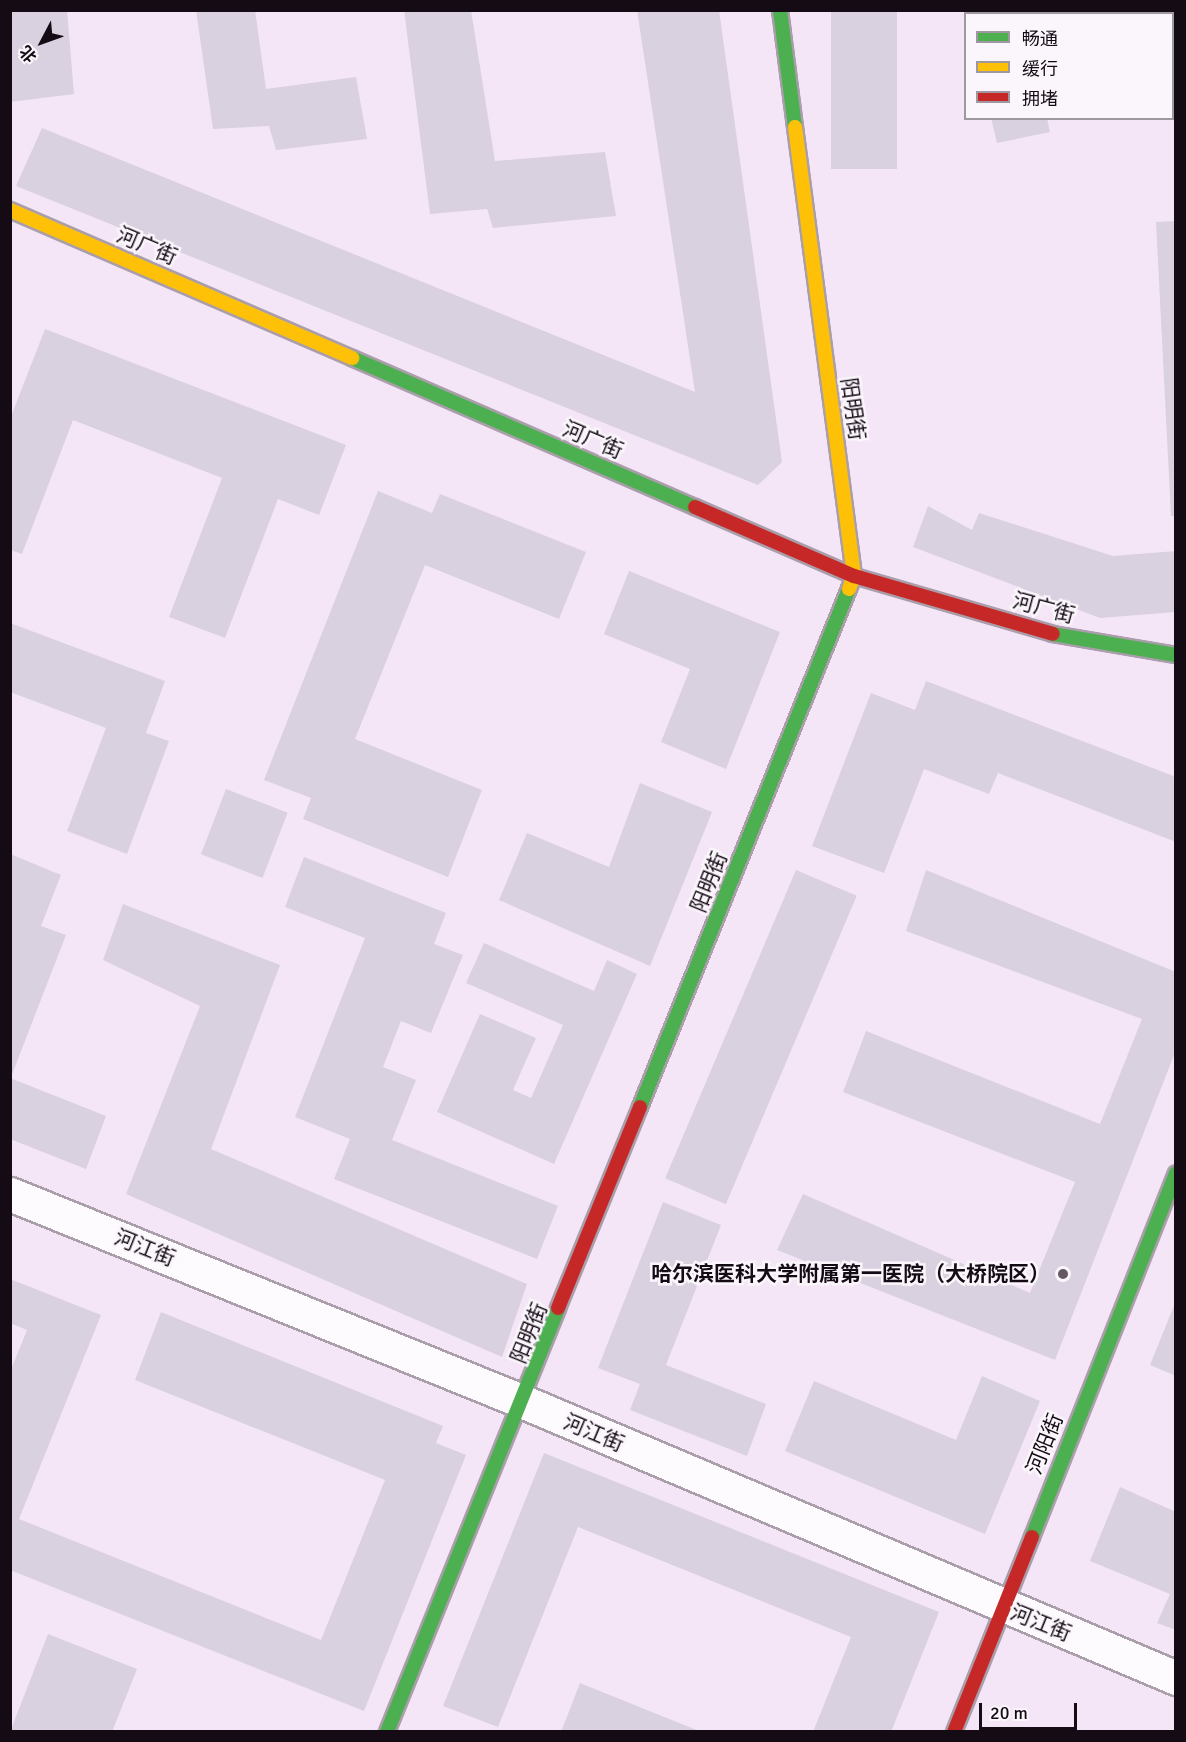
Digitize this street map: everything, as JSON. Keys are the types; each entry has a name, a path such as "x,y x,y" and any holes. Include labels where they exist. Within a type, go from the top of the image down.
{"street":[{"name":"阳明街","path":"387,1731 524,1402 854,576 780,10"},
{"name":"河广街","path":"10,210 854,576 1060,636 1176,655"},
{"name":"河阳街","path":"954,1731 1176,1173"},
{"name":"河江街","path":"10,1194 524,1402 1002,1608 1176,1678"}],"building":[{"path":"10,10 67,10 74,94 10,102"},
{"path":"196,10 255,10 266,89 356,77 367,139 276,150 269,126 213,129"},
{"path":"404,10 471,10 495,161 605,152 616,216 493,228 487,209 430,214"},
{"path":"637,10 719,10 782,462 758,485 16,186 42,128 695,392"},
{"path":"831,10 897,10 897,169 831,169"},
{"path":"1176,10 1176,101 1174,12 1138,12"},
{"path":"991,120 1047,120 1050,132 997,143"},
{"path":"1176,221 1176,516 1171,516 1156,222"},
{"path":"45,329 346,445 319,515 278,499 225,638 169,617 222,478 73,420 22,554 10,550 10,419"},
{"path":"378,491 432,513 440,494 586,552 559,619 425,565 355,739 482,790 448,877 303,819 311,798 264,780"},
{"path":"928,506 972,530 979,513 1113,556 1176,551 1176,612 1100,618 913,547"},
{"path":"629,571 780,632 726,769 661,742 690,669 604,634"},
{"path":"10,623 165,681 146,733 169,741 127,854 67,831 106,728 10,692"},
{"path":"926,681 1176,777 1176,842 998,773 989,794 924,769 884,873 812,846 871,693 915,710"},
{"path":"640,783 712,812 650,966 499,900 527,833 609,867"},
{"path":"226,789 288,813 263,878 201,854"},
{"path":"10,854 61,875 41,926 66,935 11,1077"},
{"path":"304,857 446,913 434,944 463,955 431,1033 401,1021 383,1067 416,1080 392,1140 558,1206 537,1259 334,1179 350,1139 295,1117 365,938 285,907"},
{"path":"796,870 857,896 726,1204 665,1178"},
{"path":"926,870 1176,972 1176,1050 1055,1360 777,1250 803,1194 1030,1293 1075,1182 843,1092 866,1031 1100,1124 1142,1019 906,931"},
{"path":"123,904 280,965 211,1149 527,1284 502,1357 126,1194 200,1006 103,960"},
{"path":"484,943 594,991 607,960 637,974 554,1164 437,1112 480,1014 536,1038 513,1090 531,1098 563,1025 466,983"},
{"path":"10,1078 106,1116 86,1169 10,1139"},
{"path":"663,1202 721,1225 666,1365 766,1404 747,1456 630,1410 640,1384 598,1368"},
{"path":"10,1279 101,1315 19,1519 321,1640 385,1480 135,1380 161,1312 443,1426 436,1443 466,1455 364,1711 10,1570 10,1372 27,1330 10,1323"},
{"path":"1176,1303 1176,1376 1150,1365"},
{"path":"982,1376 1040,1401 985,1534 785,1451 814,1381 956,1440"},
{"path":"544,1453 939,1612 891,1732 813,1732 851,1637 578,1527 498,1727 443,1706"},
{"path":"1120,1487 1176,1512 1176,1630 1157,1623 1170,1594 1090,1561"},
{"path":"48,1634 137,1669 112,1732 10,1732"},
{"path":"580,1683 699,1731 699,1732 561,1732"}],"traffic: fast":[{"path":"780,10 795,127"},
{"path":"352,358 695,507"},
{"path":"640,1107 849,589"},
{"path":"1053,634 1176,655"},
{"path":"1032,1537 1176,1173"},
{"path":"387,1732 558,1308"}],"traffic: slow":[{"path":"795,127 854,576 849,589"},
{"path":"10,210 352,358"}],"traffic: jam":[{"path":"695,507 854,576 1053,634"},
{"path":"558,1308 640,1107"},
{"path":"954,1732 1032,1537"}],"place":[{"name":"哈尔滨医科大学附属第一医院（大桥院区）","path":"1063,1274"}]}
